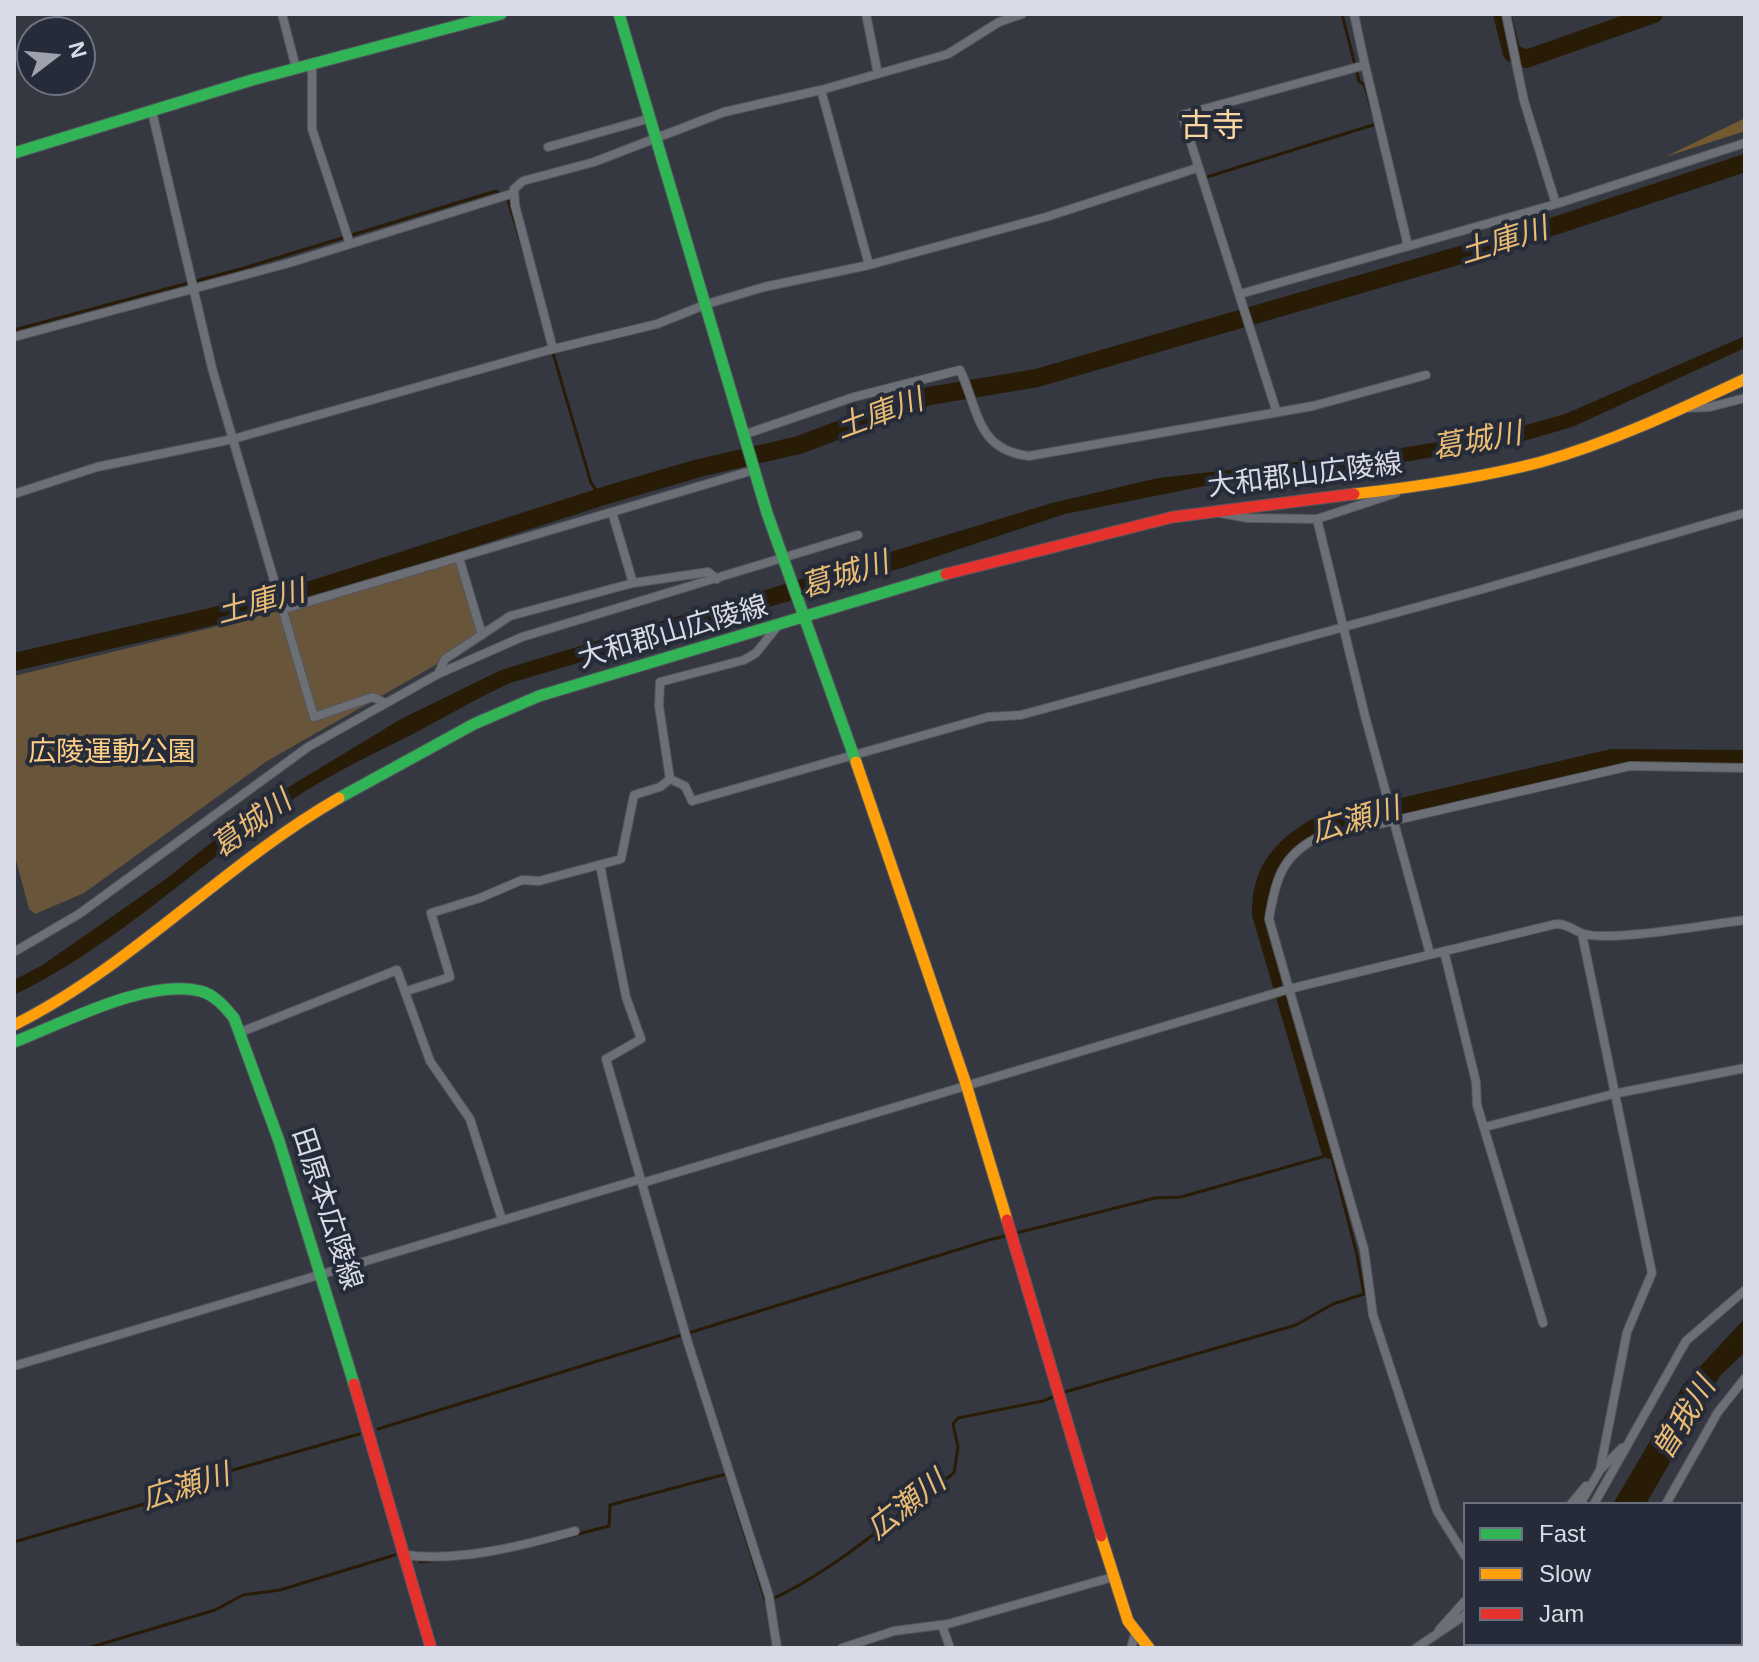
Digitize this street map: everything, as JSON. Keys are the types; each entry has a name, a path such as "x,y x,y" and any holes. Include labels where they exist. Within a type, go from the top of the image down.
{"main road":[{"path":"14,153 465,18 501,14"},
{"path":"619,14 781,558 853,753 966,1084 1056,1395 1113,1577 1128,1621 1149,1648"},
{"name":"大和郡山広陵線","path":"14,1025 62,1001 288,830 335,800 474,724 539,696 1078,539 1212,511 1418,485 1537,463 1680,408 1745,379"},
{"name":"田原本広陵線","path":"14,1042 157,991 180,988 203,991 223,1004 241,1032 321,1272 431,1648"}],"street":[{"path":"282,14 296,68"},
{"path":"866,14 878,74"},
{"path":"14,337 350,244 514,193 523,181 658,140 724,112 821,90 948,54 999,22 1022,14"},
{"path":"1354,14 1408,246"},
{"path":"1506,14 1524,101 1556,204"},
{"path":"312,65 312,129 350,244"},
{"path":"1276,410 1182,115 1365,65"},
{"path":"821,90 869,265"},
{"path":"152,112 192,289 314,717 373,697 385,703"},
{"path":"548,147 651,118"},
{"path":"1240,294 1556,204 1745,143"},
{"path":"14,494 97,467 233,439 549,350 657,324 707,304 764,287 869,265 1046,217 1197,168"},
{"path":"514,193 549,350"},
{"path":"743,435 906,382 960,370 986,436 1006,453 1029,456 1276,410 1313,406 1426,375"},
{"path":"1680,408 1710,407 1745,398"},
{"path":"284,609 754,470"},
{"path":"1212,511 1248,518 1317,519 1418,485"},
{"path":"612,512 633,583"},
{"path":"670,779 685,786 692,801 853,753 988,717 1021,715 1344,627 1745,513"},
{"path":"1317,519 1365,716 1392,804 1430,954"},
{"path":"14,952 79,914 272,771 438,674 522,637 858,535"},
{"path":"459,558 482,635"},
{"path":"438,674 445,659 510,616 633,583 708,572 717,579"},
{"path":"670,779 659,706 660,682 744,660 756,653 776,628"},
{"path":"1463,1553 1437,1511 1373,1315 1364,1249 1269,919 1279,877 1293,850 1315,839 1395,820 1630,766 1745,768"},
{"path":"407,991 450,977 431,913 480,898 522,880 539,881 621,859 634,795 660,787 670,779"},
{"path":"600,865 626,997 641,1039 606,1059 688,1343 769,1600 777,1648"},
{"path":"14,1366 321,1272 642,1181 1289,989 1556,924 1568,924 1582,934 1621,934 1745,920"},
{"path":"1581,1502 1600,1470 1627,1332 1652,1273 1582,934"},
{"path":"1444,951 1485,1127 1543,1323"},
{"path":"241,1032 397,970 430,1061 470,1119 502,1220"},
{"path":"1485,1127 1613,1094 1745,1068"},
{"path":"1595,1502 1686,1341 1745,1290"},
{"path":"1667,1502 1718,1412 1745,1378"},
{"path":"1573,1502 1628,1442"},
{"path":"405,1555 427,1558 483,1553 575,1531"},
{"path":"842,1648 894,1631 942,1625 1113,1577"},
{"path":"1434,1636 1463,1603"},
{"path":"1416,1648 1463,1616"},
{"path":"942,1625 950,1648"},
{"path":"1131,1648 1136,1631"}],"green space":[{"name":"広陵運動公園","path":"459,552 488,635 267,761 84,893 35,914 29,909 14,852 14,676 284,610"}],"shaded area":[{"path":"1745,118 1745,131 1665,157"}],"water":[{"name":"葛城川","path":"1745,336 1745,348 1572,427 1517,443 1374,467 1225,482 1065,514 905,567 510,683 302,793 114,935 14,995 14,980 41,966 166,879 254,808 401,719 501,670 1052,503 1158,478 1358,455 1505,431 1565,414"},
{"name":"曽我川","path":"1745,1318 1745,1352 1720,1376 1647,1502 1614,1502 1683,1385"}],"waterway":[{"path":"1342,14 1359,81 1365,86 1373,114"},
{"path":"1502,14 1512,53 1526,59 1654,14"},
{"path":"1207,177 1376,124 1375,121"},
{"name":"土庫川","path":"14,662 267,604 610,494 699,468 799,445 929,396 1037,378 1509,241 1745,163"},
{"path":"14,330 244,268 496,191 508,200 524,253"},
{"path":"553,353 591,483 598,492 610,494"},
{"name":"広瀬川","path":"1330,1150 1261,914 1268,874 1292,844 1316,827 1612,758 1745,759"},
{"name":"広瀬川","path":"378,1429 989,1240 1155,1198 1181,1197 1322,1157 1330,1150 1364,1294 1333,1304 1296,1325 1043,1401 958,1418 953,1424 958,1447 954,1473 840,1559 766,1602 726,1474 610,1505 609,1526 537,1545"},
{"name":"広瀬川","path":"14,1542 199,1488 219,1474 359,1434"},
{"name":"広瀬川","path":"88,1648 215,1610 243,1595 280,1590 395,1555"},
{"name":"広瀬川","path":"420,1562 443,1560"}],"traffic: fast":[{"path":"14,153 252,80 501,14"},
{"path":"619,14 767,513 856,762"},
{"path":"339,798 474,724 539,696 946,574"},
{"path":"14,1042 106,1004 156,991 200,991 223,1005 234,1018 279,1141 354,1384"}],"traffic: slow":[{"path":"1354,494 1495,473 1541,462 1619,435 1745,379"},
{"path":"856,762 966,1084 1007,1220"},
{"path":"14,1025 98,974 256,853 339,798"},
{"path":"1101,1536 1128,1621 1149,1648"}],"traffic: jam":[{"path":"946,574 1173,517 1354,494"},
{"path":"1007,1220 1101,1536"},
{"path":"354,1384 431,1648"}],"district":[{"name":"古寺","path":"1212,127"}]}
